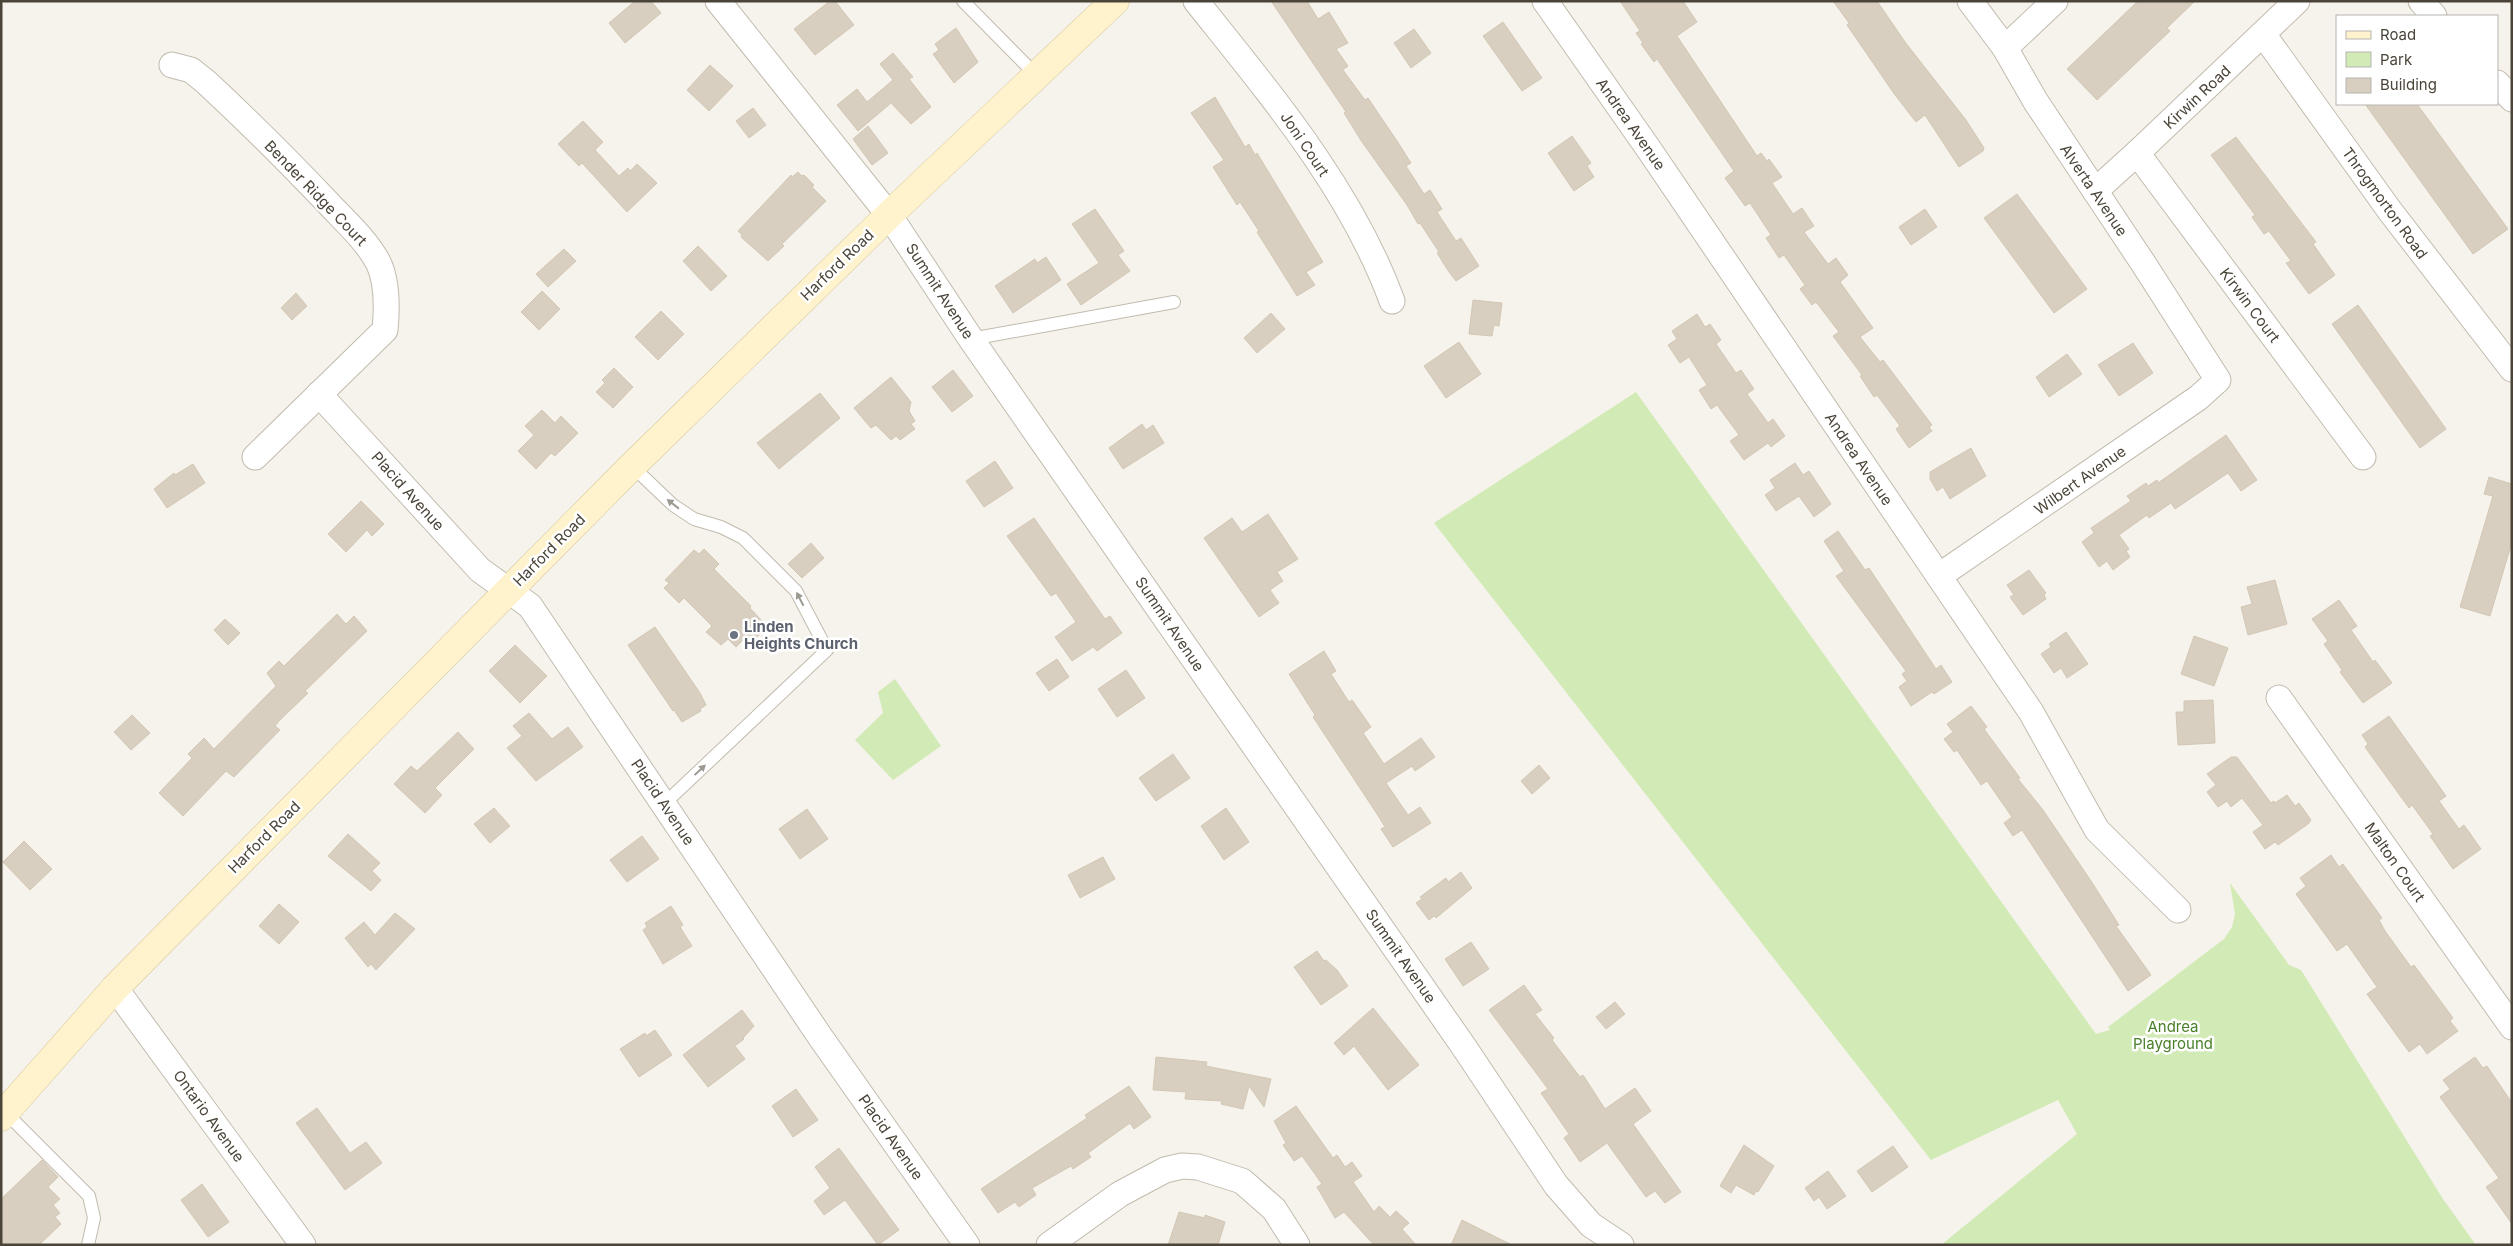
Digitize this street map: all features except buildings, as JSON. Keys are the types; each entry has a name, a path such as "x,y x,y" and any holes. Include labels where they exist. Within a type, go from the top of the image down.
{"main road":[{"name":"Harford Road","path":"3,1114 115,988 632,466 889,215 1115,1"}],"street":[{"name":"Summit Avenue","path":"718,1 889,215 971,339 1464,1047 1556,1185 1591,1225 1621,1245"},
{"name":"Joni Court","path":"1196,1 1283,110 1323,170 1373,253 1392,301"},
{"name":"Andrea Avenue","path":"1545,1 2031,712 2097,830 2178,910"},
{"name":"Alverta Avenue","path":"1970,1 2005,48 2036,102 2218,380"},
{"path":"2005,48 2055,1"},
{"name":"Kirwin Road","path":"2095,191 2138,153 2297,1"},
{"path":"2422,1 2433,15"},
{"name":"Throgmorton Road","path":"2263,34 2390,210 2512,369"},
{"name":"Bender Ridge Court","path":"172,66 190,70 228,102 366,243 379,264 387,300 385,330 255,457"},
{"path":"2498,84 2512,99"},
{"name":"Kirwin Court","path":"2138,153 2363,456"},
{"name":"Wilbert Avenue","path":"1939,576 2198,398 2218,380"},
{"name":"Placid Avenue","path":"319,394 480,570 530,606 821,1038 967,1245"},
{"name":"Malton Court","path":"2279,698 2512,1027"},
{"name":"Ontario Avenue","path":"115,988 303,1245"},
{"path":"1049,1245 1127,1190 1165,1170 1182,1166 1198,1167 1242,1181 1274,1209 1297,1245"}],"lane":[{"path":"963,1 1037,76"},
{"path":"971,339 1174,302"},
{"path":"632,466 673,505 694,519 721,527 743,538 796,591 827,650 664,804"},
{"path":"3,1114 89,1196 94,1218 88,1245"}],"green space":[{"name":"Andrea Playground","path":"1636,392 2096,1034 2110,1030 2108,1027 2224,939 2232,927 2235,914 2230,883 2289,965 2301,970 2443,1199 2476,1245 1941,1245 2077,1134 2058,1100 1931,1160 1434,523"},
{"path":"895,679 941,746 893,780 855,740 883,713 878,692"}],"place":[{"name":"Linden Heights Church","path":"734,635"}]}
